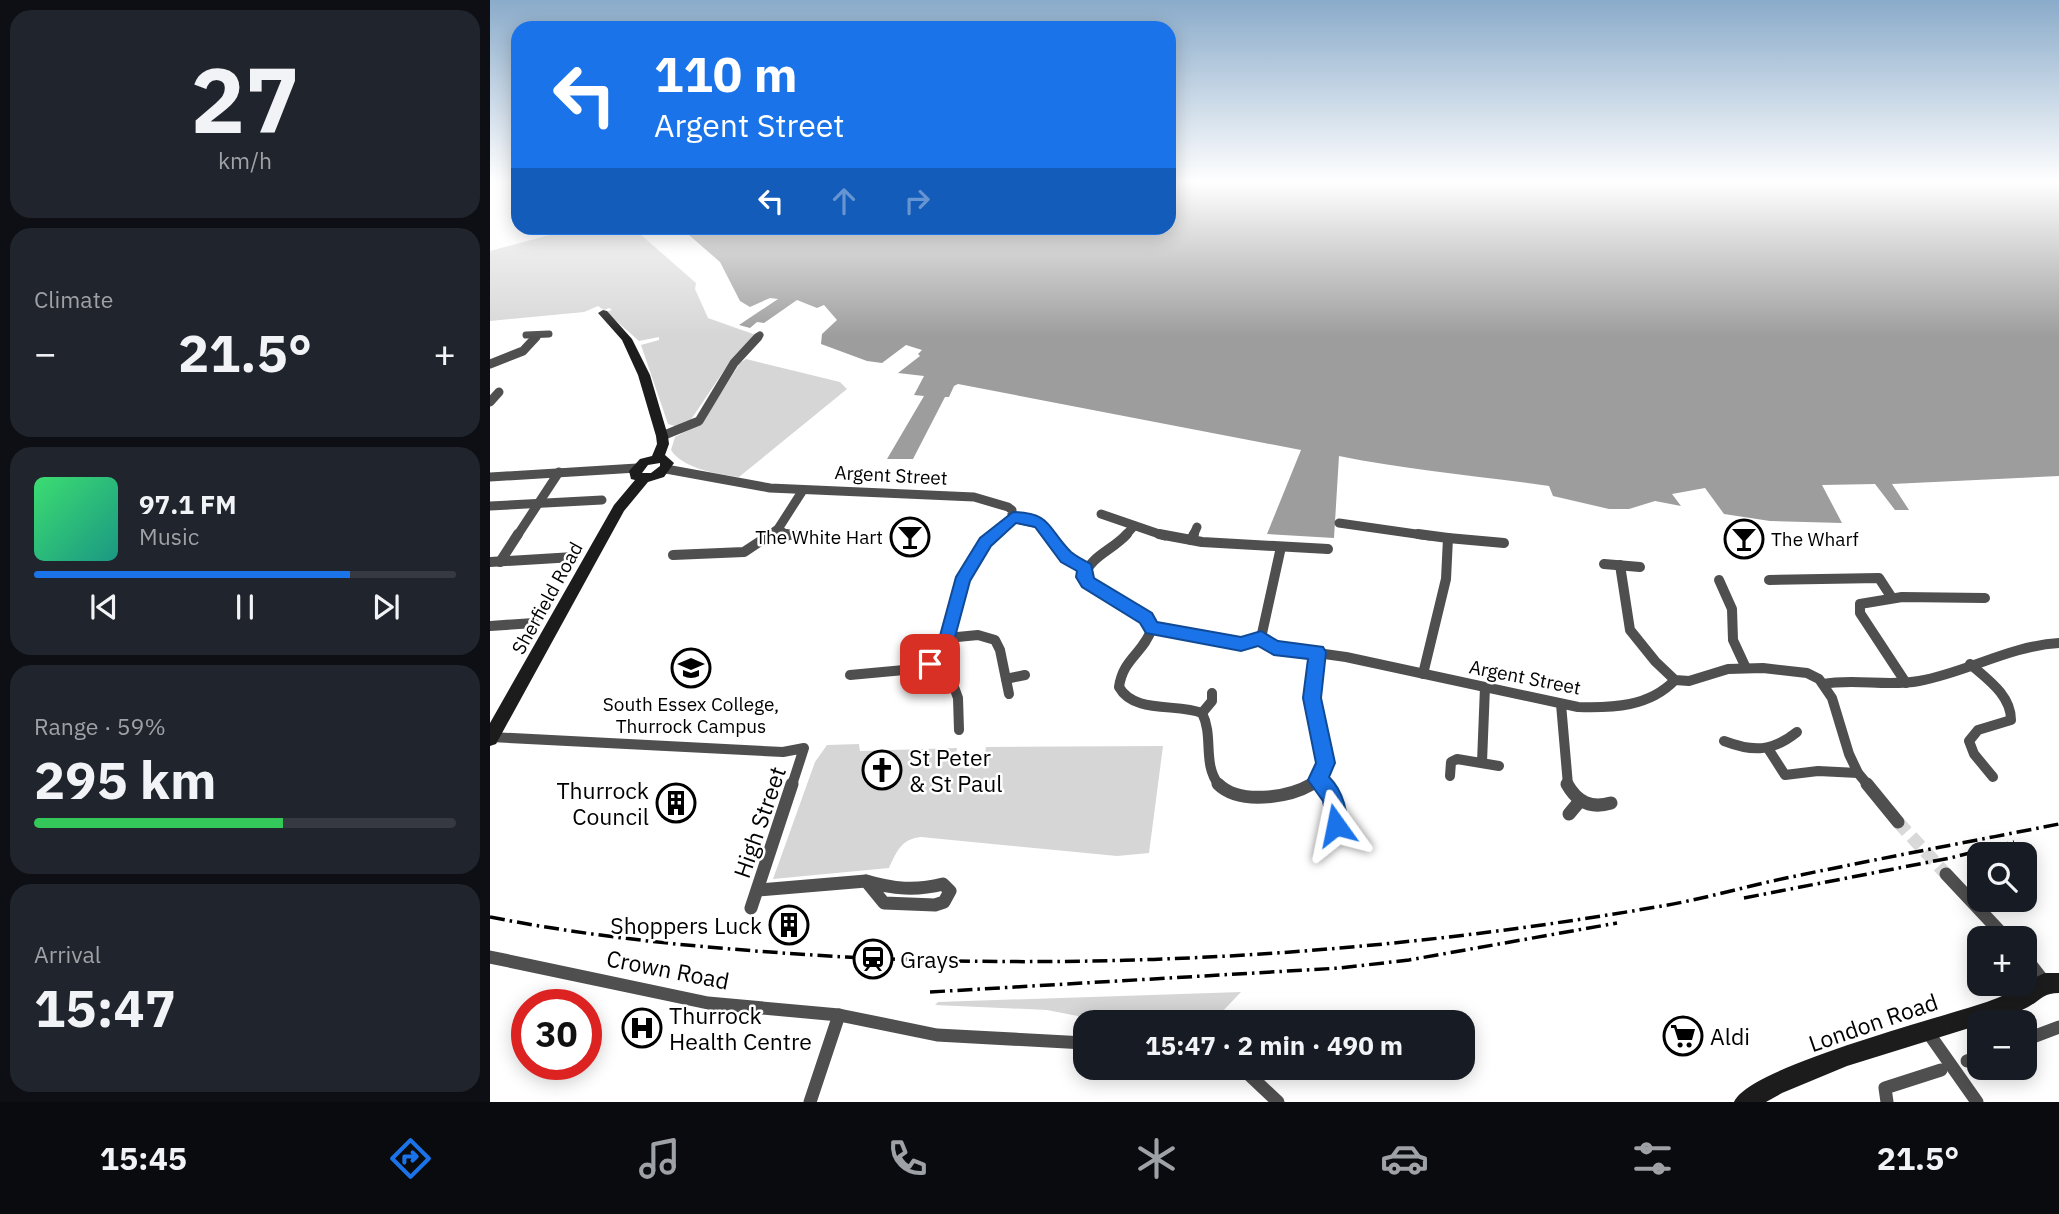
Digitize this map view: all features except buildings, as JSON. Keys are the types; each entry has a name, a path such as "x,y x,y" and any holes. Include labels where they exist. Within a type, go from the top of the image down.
{"main road":[{"path":"603,313 627,340 644,374 662,436 662,464 659,475 640,473"},
{"name":"Sherfield Road","path":"491,738 640,473"},
{"name":"London Road","path":"1745,1102 1774,1085 1847,1055 1991,1011 2052,983"}],"street":[{"path":"526,335 549,334"},
{"path":"490,364 523,351 538,335"},
{"path":"662,436 699,421 734,363 760,335"},
{"path":"490,402 499,392"},
{"name":"Argent Street","path":"662,464 770,488 878,490 974,498 1008,507 1013,518 1031,518 1040,523 1067,558 1085,569 1084,577 1088,582 1146,618 1152,628 1241,644 1261,638 1274,647 1317,652 1561,704 1595,708 1626,705 1659,694 1675,680 1689,681 1713,673 1746,668 1807,673 1823,684 1839,680 1906,683 1924,680 2021,647 2059,643"},
{"path":"490,477 559,472 640,473"},
{"path":"495,562 559,472"},
{"path":"769,545 803,490"},
{"path":"490,506 603,500"},
{"path":"1101,514 1191,541 1328,549"},
{"path":"850,675 915,669 942,658 962,581 985,542 1013,518"},
{"path":"1339,523 1504,543"},
{"path":"1085,569 1118,544 1134,526"},
{"path":"1191,541 1197,527"},
{"path":"778,529 789,536 831,540"},
{"path":"673,555 744,552 778,529"},
{"path":"1423,674 1446,579 1448,538"},
{"path":"1261,638 1281,547"},
{"path":"495,562 574,557"},
{"path":"1604,564 1640,567"},
{"path":"1619,565 1630,630 1675,680"},
{"path":"1769,580 1879,578 1892,598"},
{"path":"1719,580 1732,609 1733,640 1746,668"},
{"path":"1906,683 1860,613 1860,604 1869,599 1985,598"},
{"path":"490,626 534,623"},
{"path":"1152,628 1149,636 1124,665 1119,680 1120,689 1129,701 1138,705 1184,705 1202,713 1210,730 1212,775 1226,792 1242,796 1303,788 1318,780 1325,763 1312,698 1317,652"},
{"path":"947,639 978,635 991,637 1000,650 1009,694"},
{"path":"930,664 947,668 958,698 959,730"},
{"path":"1970,664 2011,707 2011,720 1977,730 1971,736 1969,744 1972,752 1993,777"},
{"path":"1006,679 1025,675"},
{"path":"1823,684 1832,698 1842,733 1858,772 1898,822"},
{"path":"1482,762 1485,687"},
{"path":"1202,713 1212,701 1212,693"},
{"path":"1561,704 1566,782 1579,802 1593,806 1611,803"},
{"path":"1724,741 1750,751 1769,750 1783,744 1797,732"},
{"name":"High Street","path":"491,738 617,741 783,752 804,748 751,908"},
{"path":"1769,750 1785,775 1818,771 1858,772"},
{"path":"1450,776 1451,762 1457,759 1499,765"},
{"path":"1318,780 1333,800 1336,825"},
{"path":"1569,814 1579,802"},
{"path":"1946,874 1995,926"},
{"path":"758,890 866,881 889,888 923,889 943,884 950,891 944,902 935,905 884,903 866,881"},
{"name":"Crown Road","path":"490,957 708,1003 839,1015 937,1035 1073,1042"},
{"path":"2037,969 2052,983"},
{"path":"810,1102 839,1015"},
{"path":"2037,1035 2059,1027"},
{"path":"1926,1030 1977,1102"},
{"path":"1887,1102 1885,1088 1941,1070"},
{"path":"1255,1080 1278,1102"}],"shaded area":[{"path":"2059,234 2059,476 1892,484 1909,510 1895,510 1875,484 1822,485 1842,523 1770,521 1724,514 1705,488 1672,494 1681,506 1655,501 1629,509 1609,509 1553,496 1549,486 1339,456 1334,538 1267,534 1301,450 958,384 954,386 949,397 945,397 913,459 887,459 924,396 914,395 924,376 898,373 920,356 918,354 922,350 906,345 882,363 867,361 821,344 822,334 837,320 824,305 817,308 797,300 764,323 757,322 750,328 739,325 778,299 770,298 750,307 740,301 720,262 689,235"},
{"path":"549,235 641,235 696,283 695,289 708,318 756,335 729,363 690,421 678,427 668,424 641,345 659,340 659,337 639,341 606,312 612,310 604,310 598,306 584,312 490,321 490,251"},
{"path":"746,359 840,382 847,389 739,477 702,470 684,462 671,450 675,437 702,423 740,363"},
{"path":"859,744 860,751 957,748 954,768 983,766 986,747 1163,746 1149,853 1117,856 921,837 904,843 889,868 773,879 815,762 827,745"},
{"path":"1241,992 1224,1010 1073,1010 1073,1015 1047,1010 935,1005 938,1002"}],"tunnel":[{"path":"1898,822 1946,874"}],"railway":[{"path":"490,917 667,943 846,957 1051,962 1255,954 1459,936 1662,906 1786,878 2059,824"},
{"path":"1744,898 1967,854"},
{"path":"930,992 1340,968 1409,960 1617,923"}],"place":[{"name":"The White Hart","path":"910,537"},
{"name":"The Wharf","path":"1744,539"},
{"name":"South Essex College, Thurrock Campus","path":"691,668"},
{"name":"St Peter & St Paul","path":"882,770"},
{"name":"Thurrock Council","path":"676,803"},
{"name":"Shoppers Luck","path":"789,925"},
{"name":"Grays","path":"873,959"},
{"name":"Thurrock Health Centre","path":"642,1028"},
{"name":"Aldi","path":"1683,1036"}],"route":[{"path":"930,664 942,658 962,581 985,542 1013,518 1031,518 1040,523 1067,558 1085,569 1084,577 1088,582 1146,618 1152,628 1241,644 1261,638 1274,647 1317,652 1312,698 1325,763 1318,780 1333,800 1336,825"}]}
